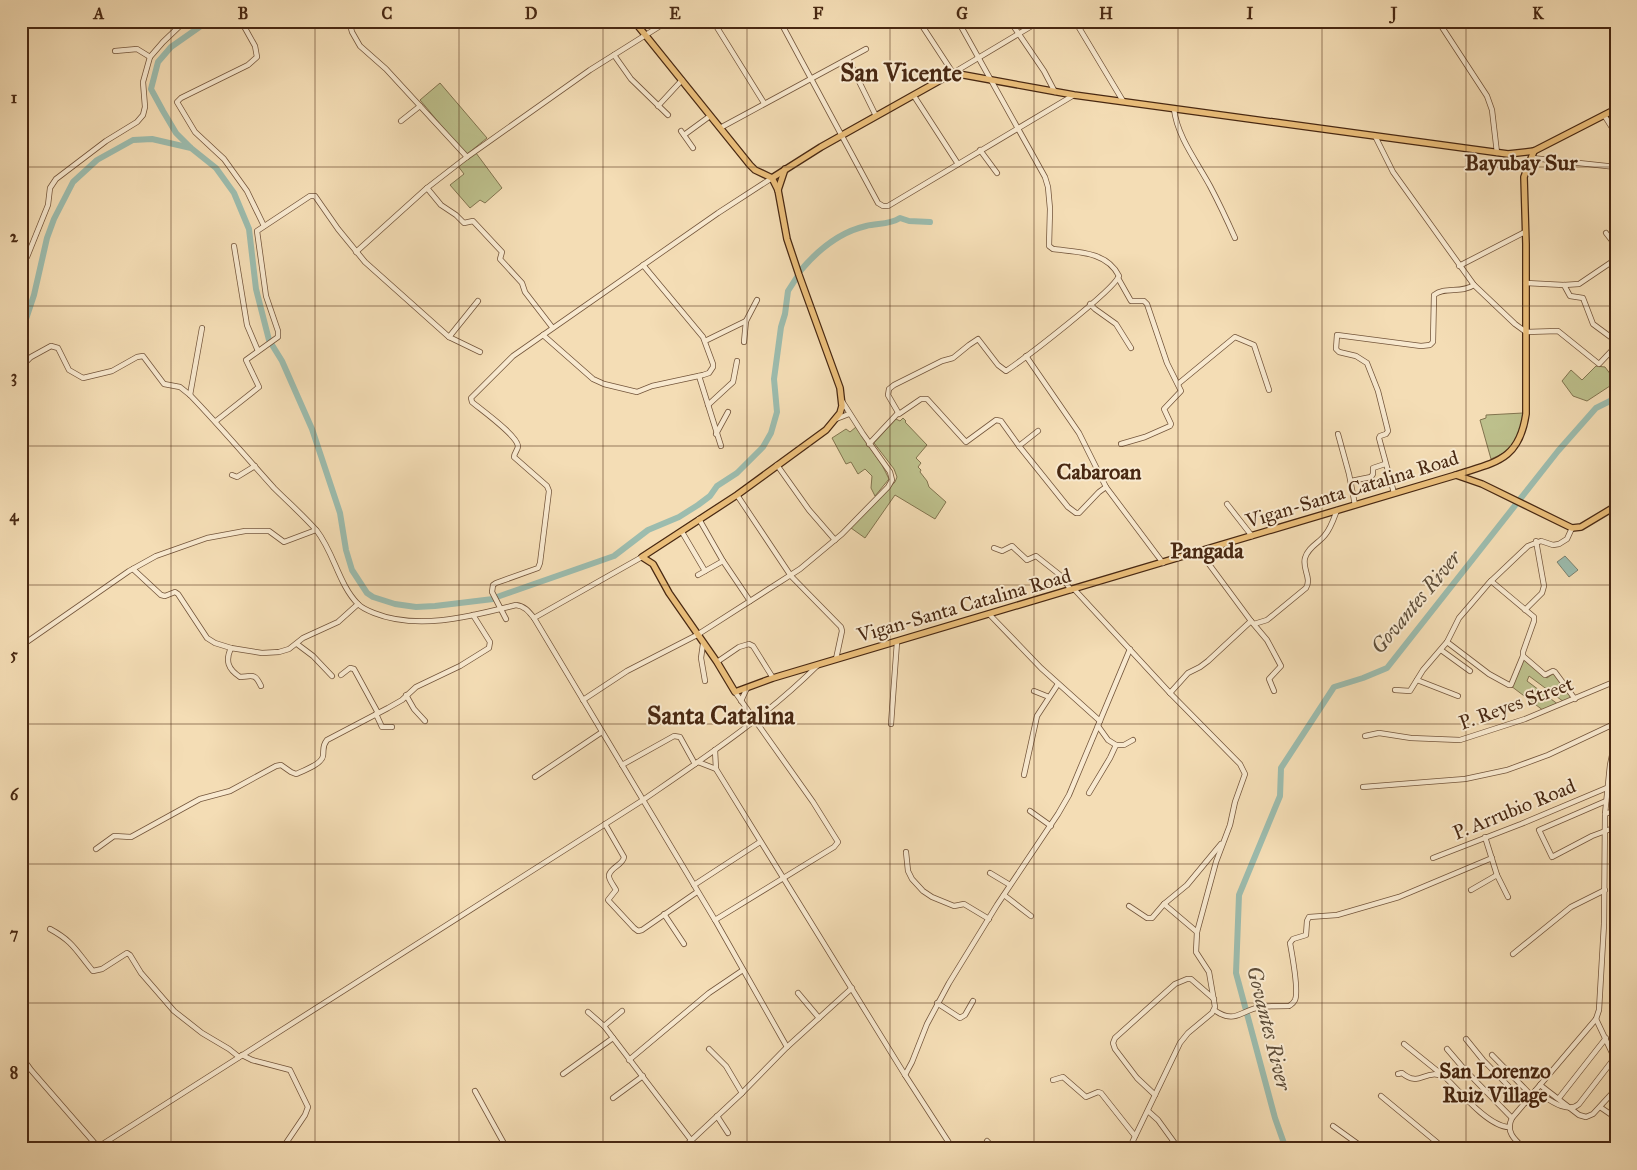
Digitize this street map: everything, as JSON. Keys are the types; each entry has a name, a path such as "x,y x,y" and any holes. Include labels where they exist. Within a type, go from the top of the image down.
{"main road":[{"path":"634,21 753,169 772,178 778,190 787,239 840,388 842,400 840,413 826,430 737,495 642,557 653,564 697,635 717,662 734,692"},
{"path":"772,178 953,73 1074,95 1508,154 1534,151 1616,109"},
{"name":"Vigan-Santa Catalina Road","path":"734,692 836,659 1456,475 1496,462 1509,454 1515,448 1524,430 1526,414 1524,177 1534,151"},
{"path":"778,190 785,169"},
{"path":"1476,481 1475,474 1478,468"},
{"path":"1456,475 1476,481 1572,528 1582,527 1616,506"},
{"path":"653,564 654,550"}],"street":[{"path":"21,262 27,257 48,205 50,188 56,179 106,141 137,122 145,112 143,82 150,57 185,21"},
{"path":"241,21 255,46 257,57 248,65 181,98 177,102 194,132 224,159 241,183 264,226"},
{"path":"349,21 352,32 360,46 386,69 467,157"},
{"path":"356,252 428,188 467,157 590,70 668,21"},
{"path":"713,21 764,103"},
{"path":"780,21 841,137 878,203 882,206 888,206 1074,95"},
{"path":"919,21 953,73 1040,21"},
{"path":"958,21 1039,164 1048,187 1050,209 1049,246 1052,249 1100,257 1115,270 1131,301 1144,301 1147,304 1167,363 1178,384 1180,393 1164,409 1171,424 1170,426 1145,437 1121,444"},
{"path":"1010,21 1044,71 1055,92"},
{"path":"1075,21 1122,101"},
{"path":"1438,21 1488,96 1492,110 1497,153"},
{"path":"115,50 137,49 150,57"},
{"path":"720,128 866,49"},
{"path":"614,55 631,79 668,115"},
{"path":"848,59 876,116"},
{"path":"658,106 682,80"},
{"path":"914,96 958,164"},
{"path":"401,121 420,106"},
{"path":"1174,109 1182,134 1235,238"},
{"path":"1604,115 1616,134"},
{"path":"693,148 683,133 710,116"},
{"path":"1375,136 1386,154 1393,172 1459,266 1474,285 1515,324 1526,332 1558,331 1599,364 1616,346"},
{"path":"980,150 997,174"},
{"path":"1532,158 1616,167"},
{"path":"506,618 492,592 493,586 496,582 537,569 540,563 549,491 547,486 514,457 518,446 516,441 493,418 471,400 507,360 552,327 611,289 642,265 772,178"},
{"path":"428,188 441,205 456,214 464,223 473,221 502,252 500,259 522,283 525,292 552,327"},
{"path":"216,421 259,387 246,361 278,337 278,331 266,296 256,234 264,226 313,196 356,252 400,295 449,337 480,352"},
{"path":"1459,266 1525,232"},
{"path":"1606,232 1616,246"},
{"path":"234,246 246,318 258,351"},
{"path":"1526,283 1564,285 1582,282 1616,258"},
{"path":"543,335 596,381 639,392 652,386 709,372 713,367 705,341 698,330 642,265"},
{"path":"898,413 888,396 889,388 942,361 953,358 978,339 1004,370 1026,356 1090,304 1118,278"},
{"path":"1394,493 1379,437 1388,431 1375,384 1367,363 1356,356 1336,350 1337,335 1421,346 1430,345 1433,342 1434,295 1442,291 1463,290 1474,285"},
{"path":"1564,285 1570,296 1582,297 1593,324 1616,341"},
{"path":"744,342 746,321 757,300"},
{"path":"449,337 478,301"},
{"path":"1090,304 1095,310 1116,324 1131,348"},
{"path":"705,341 746,321"},
{"path":"190,395 202,328"},
{"path":"1178,384 1236,337 1254,346 1269,390"},
{"path":"21,367 31,357 51,346 58,348 69,370 83,378 112,371 141,356 146,359 164,384 180,387 216,421 255,466 316,530 329,549 342,579 358,604 366,610 396,619 441,620 522,605 534,618 715,920 787,1046"},
{"path":"1026,356 1079,433 1106,487 1163,563"},
{"path":"708,405 733,382 737,361"},
{"path":"699,376 721,446"},
{"path":"869,444 898,413 901,414 920,399 925,398 966,442 996,420 999,420 1068,507 1076,513 1079,513 1106,487"},
{"path":"583,700 627,671 697,635 791,576 835,540 890,484 892,476 890,472 849,414 842,400"},
{"path":"716,434 728,412"},
{"path":"836,418 849,414"},
{"path":"1019,446 1038,431"},
{"path":"1338,434 1351,481 1355,505"},
{"path":"1351,481 1372,476 1373,468 1385,464"},
{"path":"777,465 809,510 835,540"},
{"path":"232,475 237,478 255,466"},
{"path":"737,495 791,576 840,627 841,636 836,659"},
{"path":"1226,504 1252,536"},
{"path":"1170,692 1188,673 1208,661 1253,623 1263,622 1272,617 1306,588 1309,581 1304,566 1306,556 1311,548 1326,535 1338,510"},
{"path":"699,519 722,561 750,601"},
{"path":"1395,690 1410,692 1416,680 1447,642 1459,618 1491,582 1528,546 1536,541 1543,541 1553,545 1559,544 1566,540 1572,528"},
{"path":"21,646 133,569 156,556 207,538 245,531 263,530 284,542 288,542 316,530"},
{"path":"682,532 705,571"},
{"path":"1525,610 1542,593 1544,586 1536,541"},
{"path":"994,548 1002,551 1012,546 1027,560 1036,556 1060,575 1072,590 1245,771 1245,777 1201,914 1197,932 1197,955 1209,972 1214,1010 1180,1043 1129,1149"},
{"path":"1200,552 1267,640 1281,666 1269,679 1274,691"},
{"path":"534,618 642,557"},
{"path":"698,575 722,561"},
{"path":"133,569 161,595 165,596 175,592 178,594 207,638 215,643 231,648 262,653 289,649 303,638 338,622 358,604"},
{"path":"1447,642 1489,674 1510,686 1523,656 1534,620 1532,615 1491,582"},
{"path":"989,614 1023,651 1099,723 1108,740 1116,745 1124,745 1133,740"},
{"path":"96,849 114,836 131,837 200,799 230,791 276,766 280,765 294,774 321,761 324,743 327,740 398,702 416,687 460,666 489,648 490,642 473,615"},
{"path":"891,724 896,642"},
{"path":"297,644 313,656 332,676"},
{"path":"703,644 701,658 705,680"},
{"path":"717,662 739,647 749,644 753,646 773,678"},
{"path":"231,648 227,660 229,667 240,677 256,677 261,686"},
{"path":"905,1074 937,1004 989,918 1051,826 1075,784 1130,649"},
{"path":"1441,650 1470,671"},
{"path":"1523,656 1545,675 1547,676 1553,671 1555,672 1575,699"},
{"path":"21,1056 97,1148 643,800 755,721 819,665"},
{"path":"341,675 350,668 354,669 382,727 392,727"},
{"path":"1416,680 1458,696"},
{"name":"P. Reyes Street","path":"1365,736 1379,733 1411,738 1458,741 1525,719 1616,681"},
{"path":"1024,775 1036,719 1040,709 1058,684"},
{"path":"741,701 747,688"},
{"path":"1034,691 1049,697"},
{"path":"715,920 834,847 838,842 813,802 734,692"},
{"path":"406,696 425,721"},
{"path":"1363,787 1465,779 1507,770 1548,755 1616,723"},
{"path":"535,777 602,732"},
{"path":"622,765 674,736 680,737 697,763 716,769"},
{"path":"1525,1149 1511,1134 1509,1127 1512,1118 1596,1019 1601,999 1605,890 1605,814 1607,787 1616,736"},
{"path":"1089,793 1116,745"},
{"path":"715,750 716,769 953,1149"},
{"name":"P. Arrubio Road","path":"1433,858 1616,784"},
{"path":"1606,801 1539,830 1552,857 1592,836 1616,827"},
{"path":"1605,814 1616,810"},
{"path":"1030,811 1051,826"},
{"path":"605,824 624,857 623,862 614,868 609,876 616,890 608,900 637,930 642,930 697,892"},
{"path":"1485,837 1508,897"},
{"path":"1129,906 1150,919 1164,904 1187,885 1224,841"},
{"path":"694,885 760,842"},
{"path":"906,852 907,866 912,879 927,894 954,906 964,904 989,918"},
{"path":"1214,1010 1227,1017 1238,1016 1256,1008 1289,1006 1294,1003 1296,991 1290,943 1293,939 1306,935 1309,917 1337,915 1404,895 1492,858"},
{"path":"990,873 1010,886"},
{"path":"1471,890 1498,875"},
{"path":"1513,954 1571,907 1605,890"},
{"path":"1004,895 1032,916"},
{"path":"1164,904 1197,932"},
{"path":"664,914 684,944"},
{"path":"50,929 70,941 93,971 102,969 127,953 130,954 141,973 174,1011 202,1033 241,1056 290,1070 308,1107 305,1115 282,1149"},
{"path":"629,1060 709,993 742,970"},
{"path":"1155,1095 1137,1078 1115,1049 1112,1043 1114,1039 1140,1017 1172,985 1186,979 1193,980 1214,999"},
{"path":"682,1149 742,1093 787,1046 852,988"},
{"path":"798,993 819,1018"},
{"path":"937,1004 960,1018 965,1015 973,1001"},
{"path":"604,1026 622,1011"},
{"path":"588,1012 604,1026 691,1140"},
{"path":"1492,1056 1533,1093 1572,1108 1579,1104 1612,1062 1613,1055 1596,1019"},
{"path":"563,1074 613,1038"},
{"path":"1559,1098 1606,1038"},
{"path":"1466,1039 1483,1060 1525,1103"},
{"path":"1404,1044 1444,1076 1487,1117 1500,1126 1509,1127"},
{"path":"710,1049 726,1066 742,1093"},
{"path":"1447,1049 1512,1118"},
{"path":"1398,1074 1402,1073 1408,1079 1413,1080 1431,1074 1444,1076"},
{"path":"613,1098 642,1076"},
{"path":"1053,1080 1063,1077 1086,1097 1098,1092 1100,1093 1135,1136"},
{"path":"1540,1085 1579,1115 1586,1117 1593,1114 1616,1089"},
{"path":"475,1091 507,1149"},
{"path":"1381,1096 1445,1149"},
{"path":"1600,1107 1616,1118"},
{"path":"1148,1111 1158,1120 1179,1149"},
{"path":"717,1116 728,1133"},
{"path":"1333,1126 1365,1149"},
{"path":"987,1141 996,1149"}],"green space":[{"path":"440,83 487,138 466,155 420,100"},
{"path":"476,153 502,188 485,203 480,200 470,208 450,185 464,174 458,166"},
{"path":"1596,366 1605,367 1611,375 1616,372 1616,382 1587,401 1573,396 1562,381 1571,370 1582,380"},
{"path":"1523,413 1522,423 1513,445 1507,451 1491,459 1480,420 1486,418 1486,415"},
{"path":"903,418 927,445 916,458 921,463 918,467 921,470 920,472 929,487 946,502 935,519 895,495 865,538 851,528 895,482 897,477 894,469 874,443 896,419 900,421"},
{"path":"856,427 882,465 889,479 875,496 871,488 872,476 865,469 858,474 851,462 846,464 832,438 846,429 850,432"},
{"path":"1524,659 1547,678 1554,673 1572,699 1564,702 1529,676 1527,681 1559,705 1544,711 1511,686"}],"shaded area":[{"path":"1565,556 1578,570 1569,577 1557,562"}],"waterway":[{"path":"190,147 176,133 151,89 158,62 171,47 208,21"},
{"path":"21,334 34,295 47,238 54,219 73,182 97,160 133,140 152,139 191,148 216,168 234,193 249,229 256,289 269,340 282,361 312,429 340,513 346,550 352,570 367,593 373,597 395,604 416,607 493,599"},
{"path":"801,270 838,237 856,229 888,223 900,218 909,221 930,222"},
{"path":"497,597 614,556 648,530 679,517 698,505 710,496 717,486 737,473 763,447 771,433 777,412 774,379 781,327 788,291 797,277"},
{"name":"Govantes River","path":"1286,1149 1275,1118 1236,973 1239,895 1280,796 1281,768 1334,687 1387,668 1558,451 1596,408 1616,398"}],"district":[{"name":"San Vicente","path":"901,72"},
{"name":"Bayubay Sur","path":"1521,162"},
{"name":"Cabaroan","path":"1099,471"},
{"name":"Pangada","path":"1207,550"},
{"name":"Santa Catalina","path":"721,715"},
{"name":"San Lorenzo Ruiz Village","path":"1495,1083"}]}
